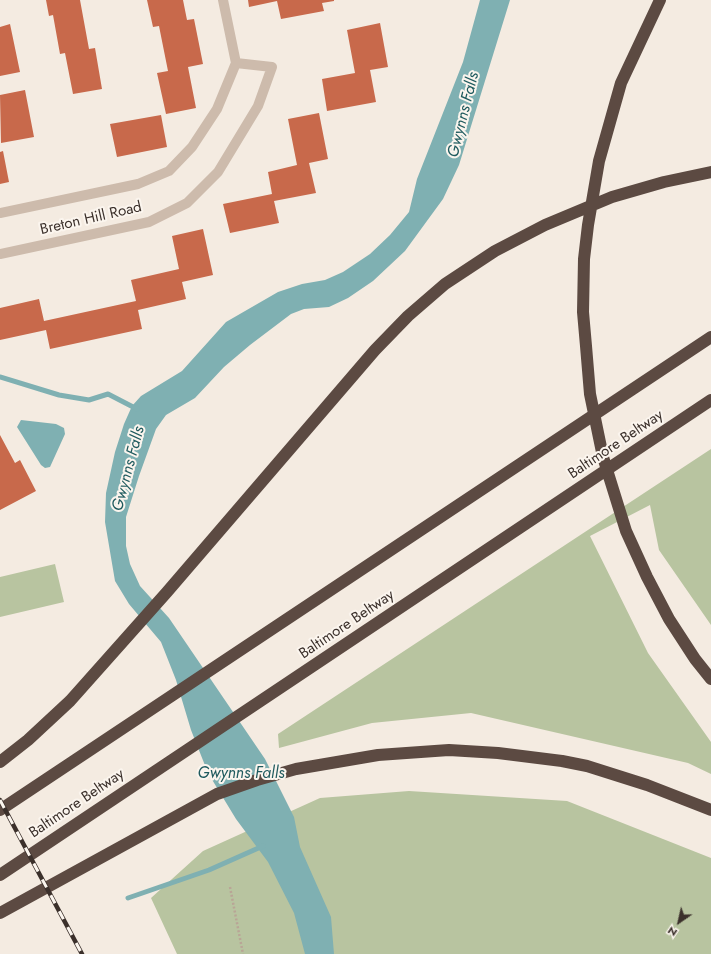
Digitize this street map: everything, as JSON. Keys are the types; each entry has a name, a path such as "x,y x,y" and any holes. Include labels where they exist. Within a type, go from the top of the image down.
{"highway":[{"path":"660,0 621,83 599,161 584,259 583,312 590,394 603,457 626,531 647,577 669,619 695,660 711,679"},
{"path":"0,762 28,740 70,702 167,592 374,350 408,316 445,284 495,251 551,222 612,197 664,182 711,172"},
{"path":"0,810 711,337"},
{"name":"Baltimore Beltway","path":"0,875 251,709 711,400"},
{"path":"0,913 217,794 257,780 296,769 378,755 449,750 498,753 562,761 587,766 647,785 711,810"}],"street":[{"path":"0,213 138,184 169,171 192,147 217,109 236,63 224,0"},
{"name":"Breton Hill Road","path":"0,254 149,222 187,203 218,172 258,106 272,67 236,63"}],"path":[{"path":"230,887 243,954"}],"green space":[{"path":"711,449 711,625 659,550 650,505 590,536 648,653 711,742 711,774 688,763 471,713 372,723 279,748 278,734"},
{"path":"55,564 64,602 0,617 0,577"},
{"path":"409,791 567,801 711,858 711,954 177,954 151,898 203,851 320,798"}],"water":[{"name":"Gwynns Falls","path":"480,0 510,0 459,165 443,199 405,251 373,281 348,298 329,307 304,309 291,314 224,367 195,398 166,415 156,429 126,517 126,546 130,564 140,586 169,618 265,759 294,817 300,847 331,917 334,954 305,954 294,913 268,862 236,819 208,773 191,730 176,680 161,642 129,604 115,581 105,522 106,493 115,452 124,424 132,406 141,396 182,371 226,322 278,292 302,284 325,280 343,272 370,254 390,235 409,212 417,179 463,62"},
{"path":"21,420 56,424 64,428 65,434 50,467 45,468 41,465 17,427"}],"building":[{"path":"46,0 80,0 89,49 95,48 102,89 73,94 65,53 60,54 53,15 49,16"},
{"path":"147,0 183,0 187,20 194,19 203,64 188,67 196,108 166,114 157,73 168,71 159,26 153,27"},
{"path":"248,0 334,1 322,3 324,11 281,19 277,1 249,7"},
{"path":"380,23 388,67 370,70 376,102 327,111 322,79 355,73 347,30"},
{"path":"10,24 20,72 0,76 0,27"},
{"path":"25,90 34,137 1,143 0,95"},
{"path":"319,113 328,159 309,163 316,193 274,201 279,223 230,233 223,204 272,194 268,172 297,165 288,119"},
{"path":"161,115 167,147 117,157 110,124"},
{"path":"3,151 9,182 0,184 0,152"},
{"path":"203,229 213,275 182,282 186,299 138,310 142,329 50,349 46,330 0,340 0,308 39,299 44,321 136,301 131,280 179,269 172,236"},
{"path":"0,435 15,463 20,460 36,491 0,510"}],"waterway":[{"path":"0,377 59,395 89,400 108,394 137,409"},
{"path":"128,898 209,870 263,846"}],"railway":[{"path":"0,800 82,954"}]}
